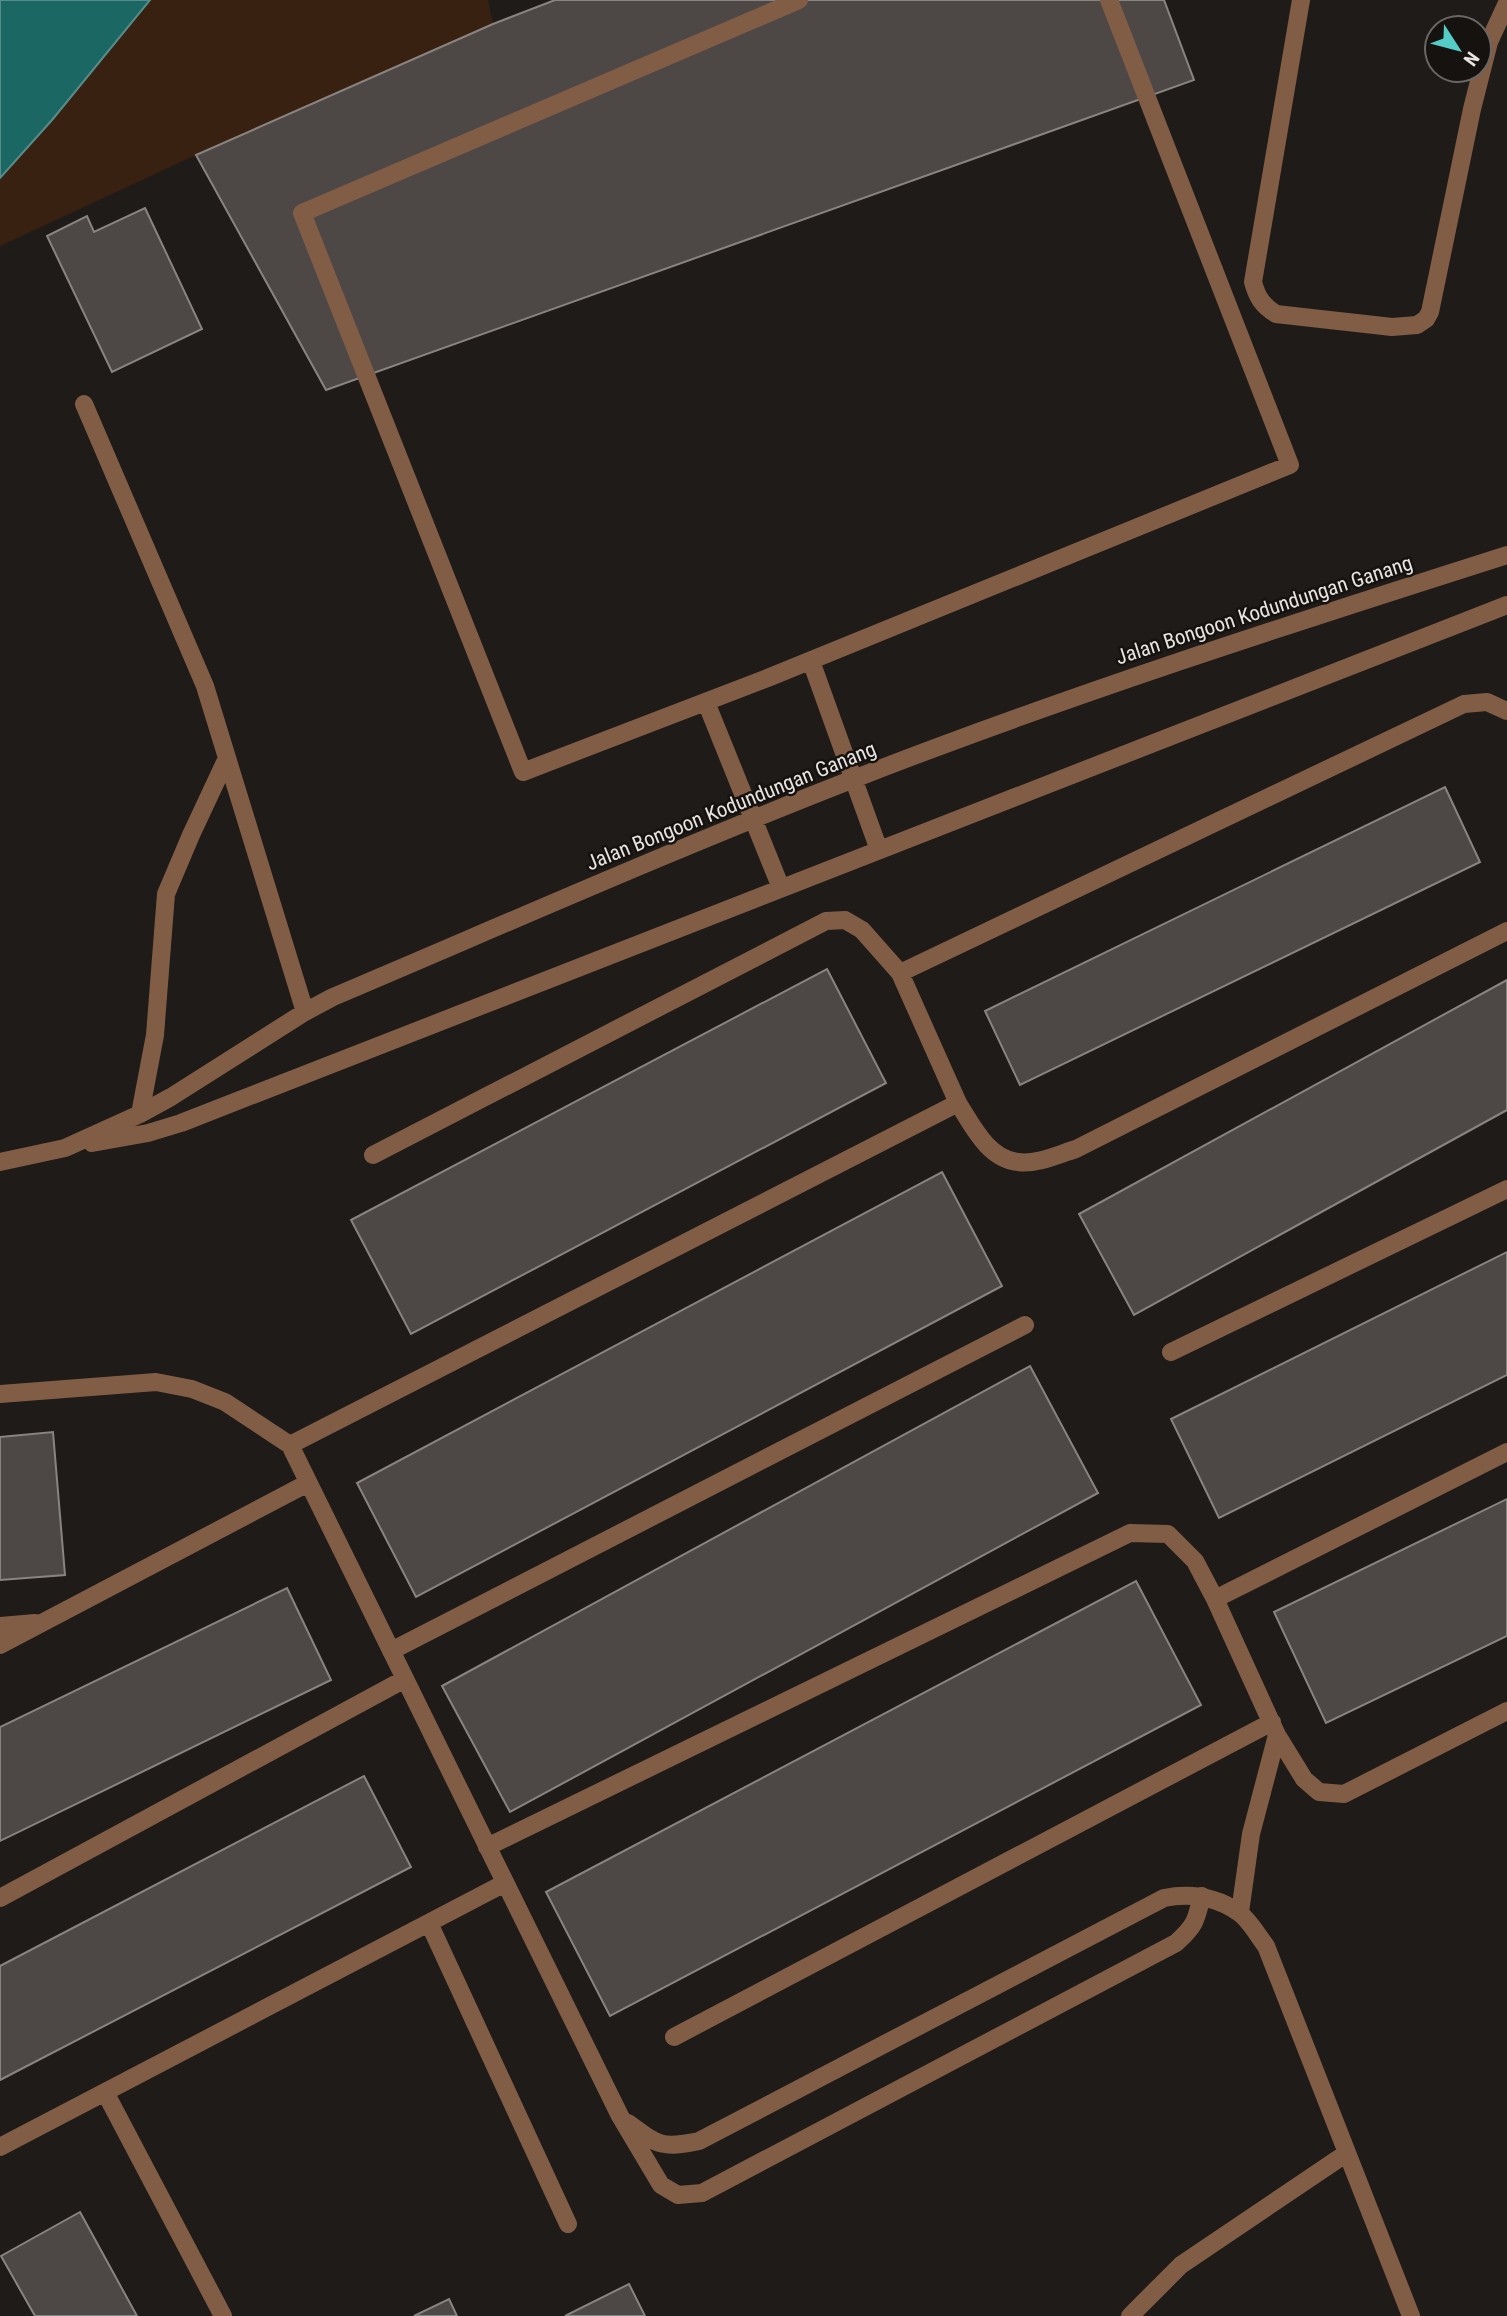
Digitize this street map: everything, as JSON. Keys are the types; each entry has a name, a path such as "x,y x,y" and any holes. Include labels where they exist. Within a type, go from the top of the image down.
{"street":[{"path":"799,0 302,213 523,772 811,661 1290,465 1109,0"},
{"path":"1301,0 1253,282 1256,295 1263,306 1276,314 1392,327 1417,326 1430,312 1472,109 1489,42 1507,3"},
{"path":"84,404 205,686 305,1012"},
{"name":"Jalan Bongoon Kodundungan Ganang","path":"0,1162 65,1148 140,1114 333,997 853,779 1184,658 1507,555"},
{"path":"65,1148 148,1133 181,1123 1507,604"},
{"path":"811,661 879,850"},
{"path":"706,702 781,888"},
{"path":"900,973 1464,705 1486,702 1507,711"},
{"path":"140,1114 155,1035 166,894 227,758"},
{"path":"373,1155 826,922 845,920 862,930 900,973 958,1103 981,1139 999,1156 1018,1163 1044,1159 1076,1149 1507,930"},
{"path":"289,1445 958,1103"},
{"path":"1171,1352 1507,1189"},
{"path":"391,1651 1025,1325"},
{"path":"0,1394 156,1382 192,1389 225,1402 289,1445 620,2116 661,2185 678,2195 702,2193 1176,1943 1197,1920 1202,1896"},
{"path":"1215,1599 1507,1452"},
{"path":"0,1645 308,1483"},
{"path":"487,1847 1130,1533 1168,1534 1195,1561 1274,1728 1304,1779 1319,1791 1344,1794 1507,1711"},
{"path":"0,1626 42,1623"},
{"path":"0,1898 405,1679"},
{"path":"1240,1912 1251,1834 1274,1728"},
{"path":"674,2037 1274,1728"},
{"path":"0,2147 505,1883"},
{"path":"620,2116 653,2142 666,2146 699,2141 1164,1898 1181,1894 1202,1896 1240,1912 1266,1946 1410,2316"},
{"path":"429,1923 568,2224"},
{"path":"105,2092 223,2316"},
{"path":"1130,2316 1181,2265 1347,2153"}],"shaded area":[{"path":"150,0 488,0 493,24 196,155 0,246 0,178 52,120"}],"water":[{"path":"0,0 150,0 52,120 0,178"}],"building":[{"path":"555,0 1164,0 1194,80 326,390 196,155 493,24"},
{"path":"145,208 202,329 112,372 47,236 87,216 94,232"},
{"path":"1445,787 1480,862 1020,1085 985,1011"},
{"path":"827,969 886,1083 411,1334 351,1220"},
{"path":"1507,980 1507,1110 1134,1315 1079,1214"},
{"path":"942,1172 1002,1286 416,1597 357,1483"},
{"path":"1507,1252 1507,1375 1219,1518 1171,1419"},
{"path":"1030,1366 1098,1493 510,1812 442,1686"},
{"path":"53,1432 65,1575 0,1580 0,1437"},
{"path":"1507,1499 1507,1636 1326,1723 1274,1612"},
{"path":"1136,1581 1201,1705 610,2016 546,1892"},
{"path":"287,1588 331,1680 0,1841 0,1727"},
{"path":"364,1776 411,1867 0,2080 0,1966"},
{"path":"80,2212 137,2316 35,2316 1,2256"},
{"path":"629,2284 645,2316 565,2316"},
{"path":"449,2299 457,2316 414,2316"}]}
